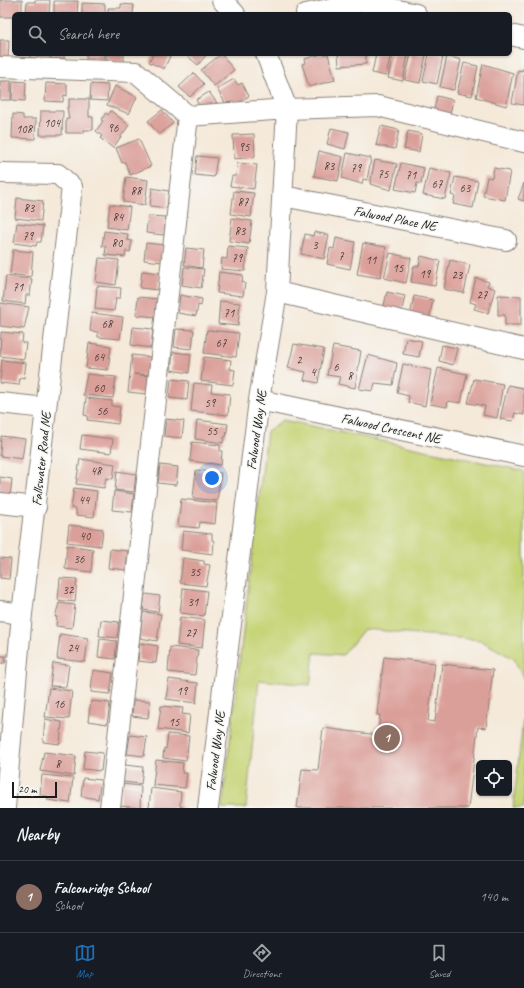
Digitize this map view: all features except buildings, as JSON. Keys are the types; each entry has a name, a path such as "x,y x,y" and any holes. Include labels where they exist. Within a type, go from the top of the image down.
{"street":[{"path":"222,0 233,12"},
{"path":"315,12 361,2 407,12"},
{"path":"512,35 524,38"},
{"name":"Falwood Way NE","path":"208,808 259,400 277,292 283,196 286,109 267,56"},
{"path":"0,67 136,72 188,116 286,109 378,106 524,142"},
{"path":"110,808 188,116"},
{"name":"Fallswater Road NE","path":"0,172 58,174 72,188 36,507 22,614 6,715 5,808"},
{"name":"Falwood Place NE","path":"283,196 506,240"},
{"path":"277,292 524,349"},
{"name":"Falwood Crescent NE","path":"259,400 524,456"},
{"path":"0,403 46,408"},
{"path":"0,503 36,507"},
{"path":"0,611 22,614"}],"green space":[{"path":"283,420 524,471 524,680 514,659 480,640 364,629 343,655 314,653 310,685 259,680 246,808 222,808 267,431"},
{"path":"524,712 524,808 513,808"}],"place":[{"name":"Falconridge School","path":"387,738"}]}
